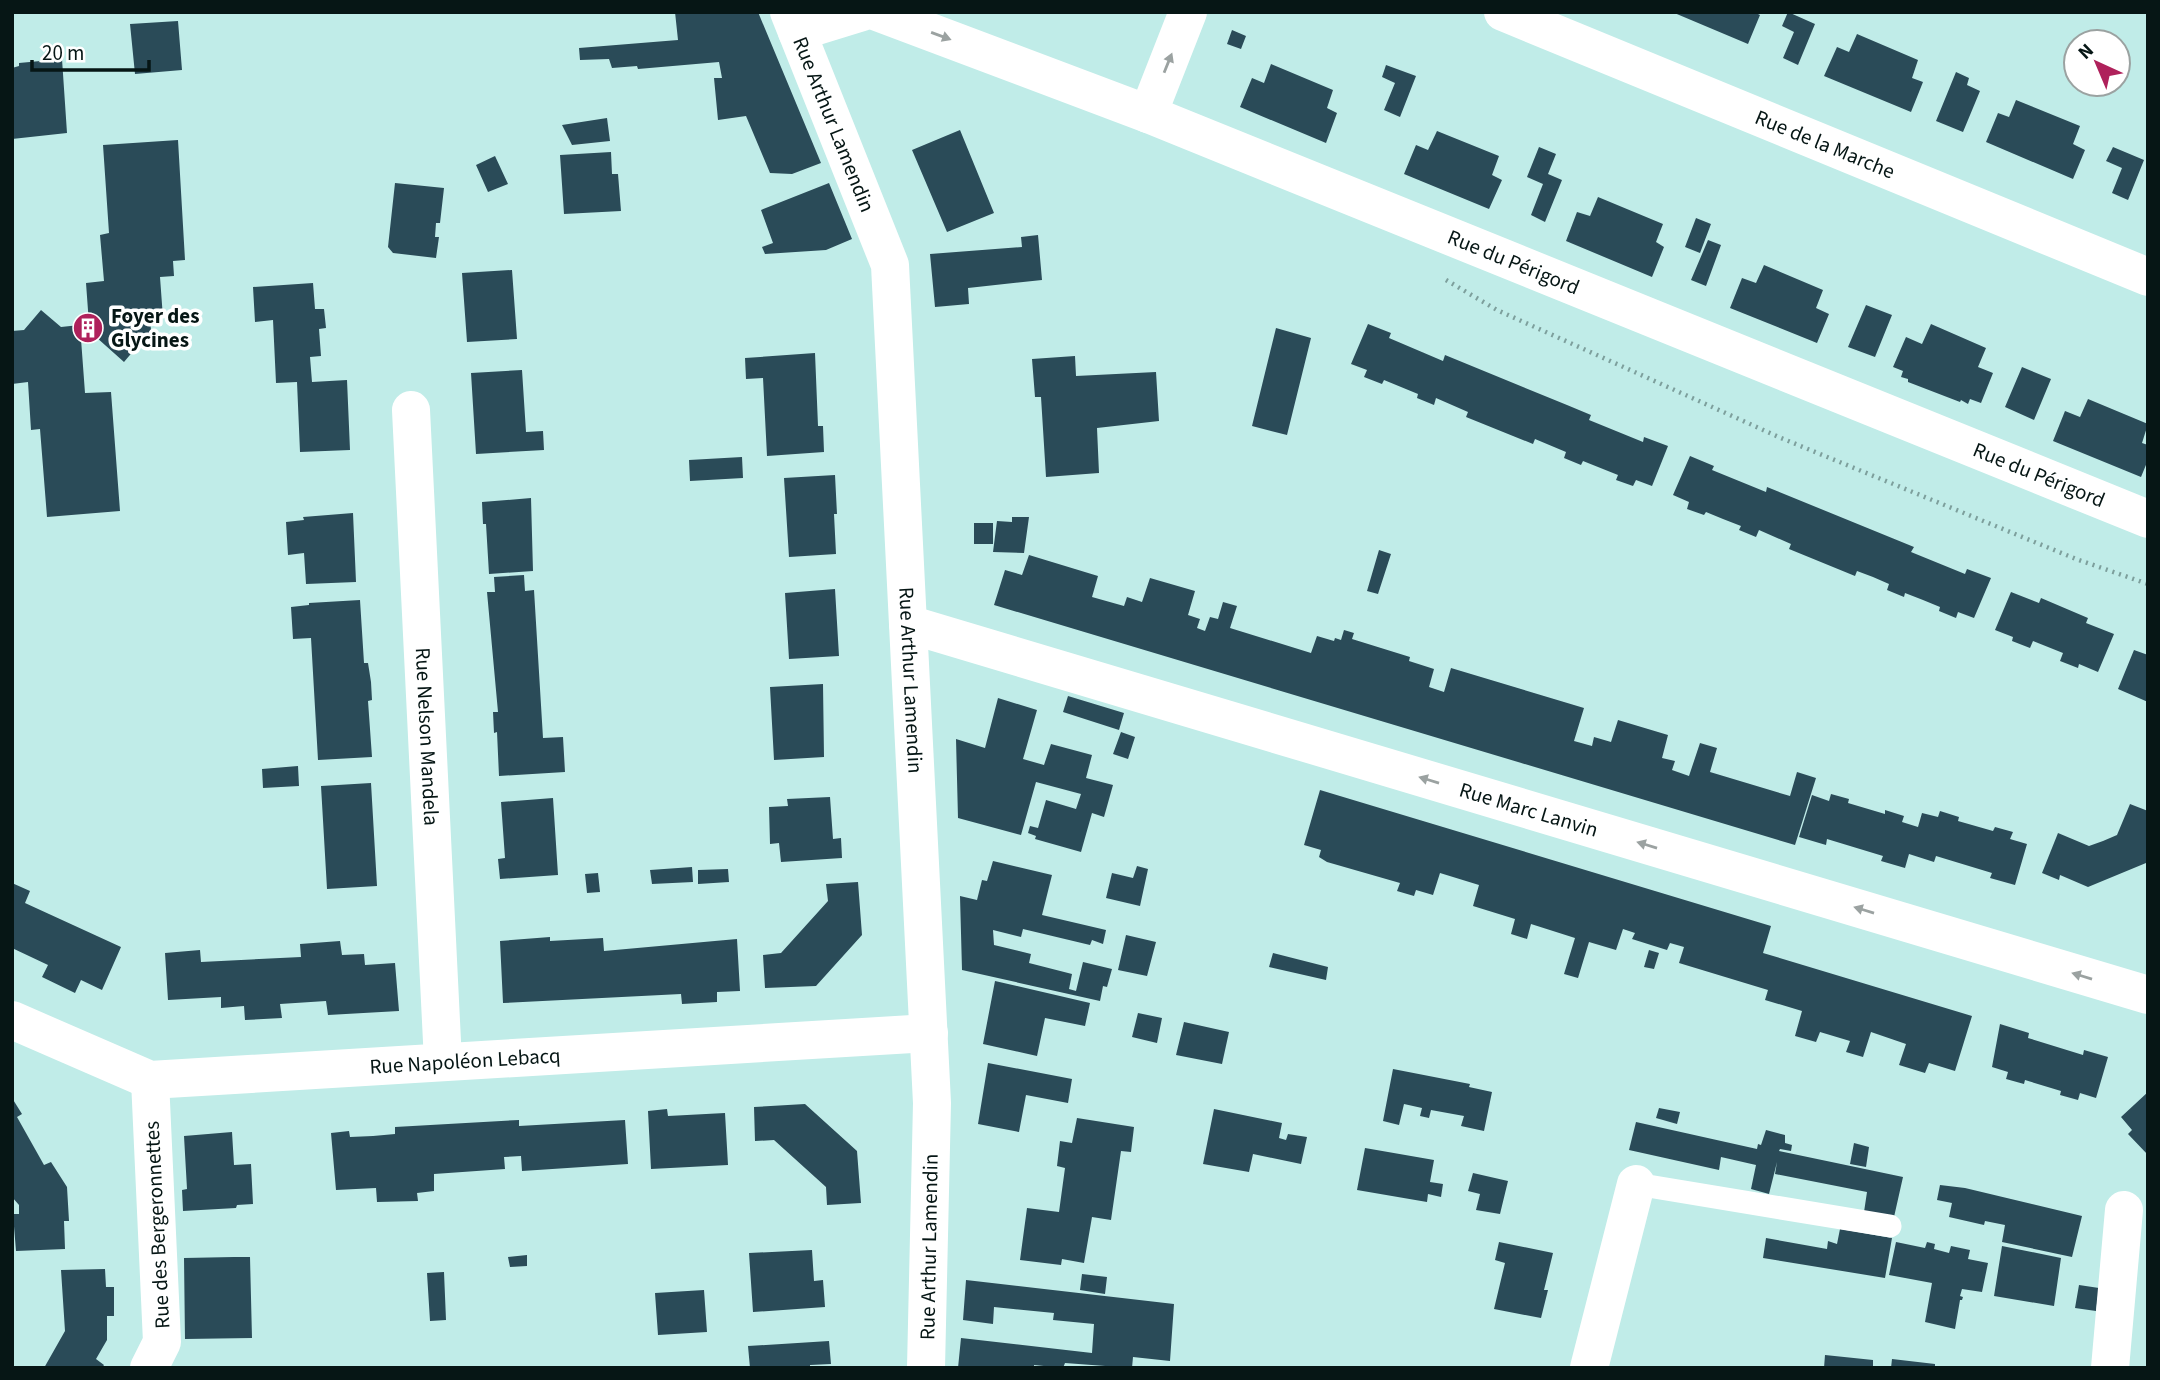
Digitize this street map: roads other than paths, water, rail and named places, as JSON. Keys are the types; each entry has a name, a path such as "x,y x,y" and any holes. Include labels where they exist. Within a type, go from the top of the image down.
{"street":[{"path":"793,22 862,12"},
{"name":"Rue du Périgord","path":"877,12 1148,114 2148,519"},
{"path":"1148,114 1188,12"},
{"name":"Rue de la Marche","path":"1503,12 2148,277"},
{"name":"Rue Arthur Lamendin","path":"793,22 890,265 932,1103 926,1368"},
{"name":"Rue Nelson Mandela","path":"411,410 443,1062"},
{"name":"Rue Marc Lanvin","path":"908,624 2148,995"},
{"name":"Rue Napoléon Lebacq","path":"12,1020 150,1080 929,1033"},
{"name":"Rue des Bergeronnettes","path":"149,1368 162,1342 150,1080"},
{"path":"1588,1368 1636,1184"},
{"path":"2110,1368 2124,1210"}],"lane":[{"path":"1636,1184 1890,1226"}],"place":[{"name":"Foyer des Glycines","path":"88,328"}]}
